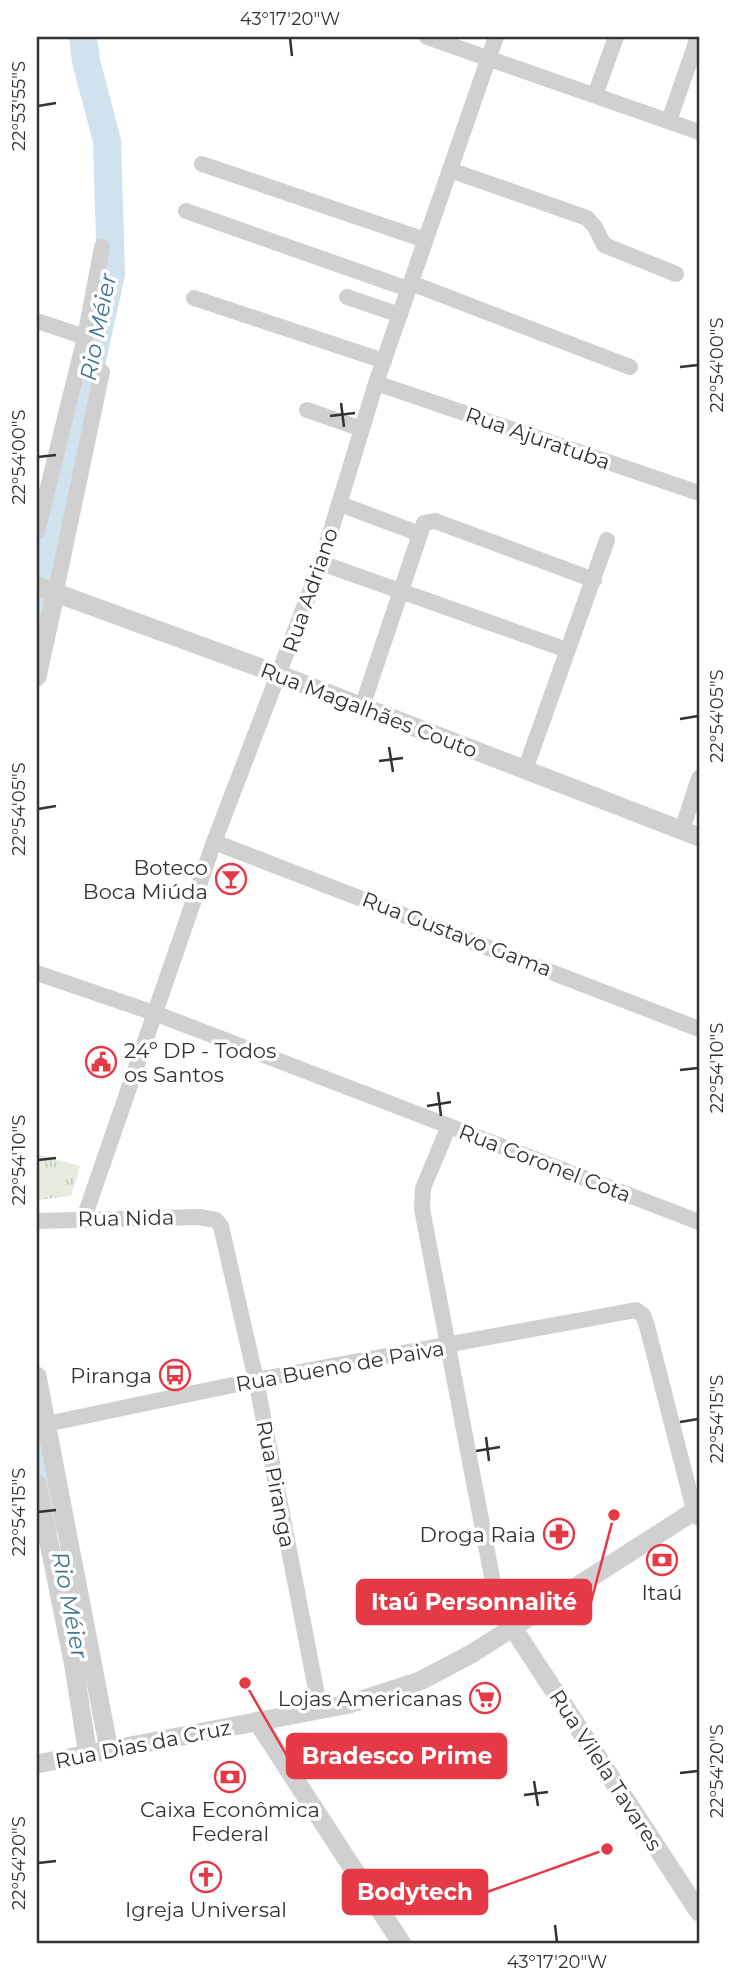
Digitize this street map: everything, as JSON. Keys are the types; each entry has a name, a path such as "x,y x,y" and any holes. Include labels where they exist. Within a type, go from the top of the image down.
{"street":[{"path":"428,37 699,132"},
{"name":"Rua Adriano","path":"84,1218 157,1014 214,842 321,563 376,383 496,37"},
{"path":"595,95 616,37"},
{"path":"669,121 698,37"},
{"path":"202,164 425,240"},
{"path":"450,170 587,218 604,245 676,274"},
{"path":"187,211 410,286 630,367"},
{"path":"37,531 85,337 102,247"},
{"path":"347,297 400,315"},
{"path":"194,298 384,360"},
{"path":"37,321 85,337"},
{"path":"37,677 46,590 102,372"},
{"name":"Rua Ajuratuba","path":"376,383 699,493"},
{"path":"307,410 362,429"},
{"path":"340,504 420,534"},
{"path":"362,707 424,523 435,521 594,580"},
{"path":"525,770 607,540"},
{"path":"321,563 567,650"},
{"name":"Rua Magalhães Couto","path":"46,590 280,675 690,833"},
{"path":"690,833 699,778"},
{"name":"Rua Gustavo Gama","path":"214,842 699,1029"},
{"name":"Rua Coronel Cota","path":"37,973 157,1014 699,1222"},
{"path":"449,1126 421,1197 495,1593 513,1628"},
{"name":"Rua Nida","path":"37,1221 199,1217 216,1220"},
{"name":"Rua Piranga","path":"216,1220 225,1233 320,1710"},
{"name":"Rua Bueno de Paiva","path":"42,1425 256,1381 629,1311 643,1314 698,1512"},
{"path":"37,1376 42,1425 109,1750"},
{"path":"37,1484 73,1661 88,1755"},
{"name":"Rua Dias da Cruz","path":"37,1764 320,1710 420,1681 513,1628 698,1512"},
{"name":"Rua Vilela Tavares","path":"513,1628 699,1912"},
{"path":"257,1721 401,1944"}],"green space":[{"path":"37,1154 80,1166 71,1196 37,1200"}],"waterway":[{"name":"Rio Méier","path":"45,573 111,274 107,141 86,61 83,37"},
{"name":"Rio Méier","path":"37,610 38,603"},
{"name":"Rio Méier","path":"38,1439 53,1518"}],"place":[{"name":"Boteco Boca Miúda","path":"231,879"},
{"name":"24º DP - Todos os Santos","path":"101,1062"},
{"name":"Piranga","path":"175,1375"},
{"name":"Itaú Personnalité","path":"614,1515"},
{"name":"Droga Raia","path":"559,1534"},
{"name":"Itaú","path":"662,1560"},
{"name":"Bradesco Prime","path":"245,1683"},
{"name":"Lojas Americanas","path":"485,1698"},
{"name":"Caixa Econômica Federal","path":"230,1777"},
{"name":"Bodytech","path":"607,1849"},
{"name":"Igreja Universal","path":"206,1877"}]}
